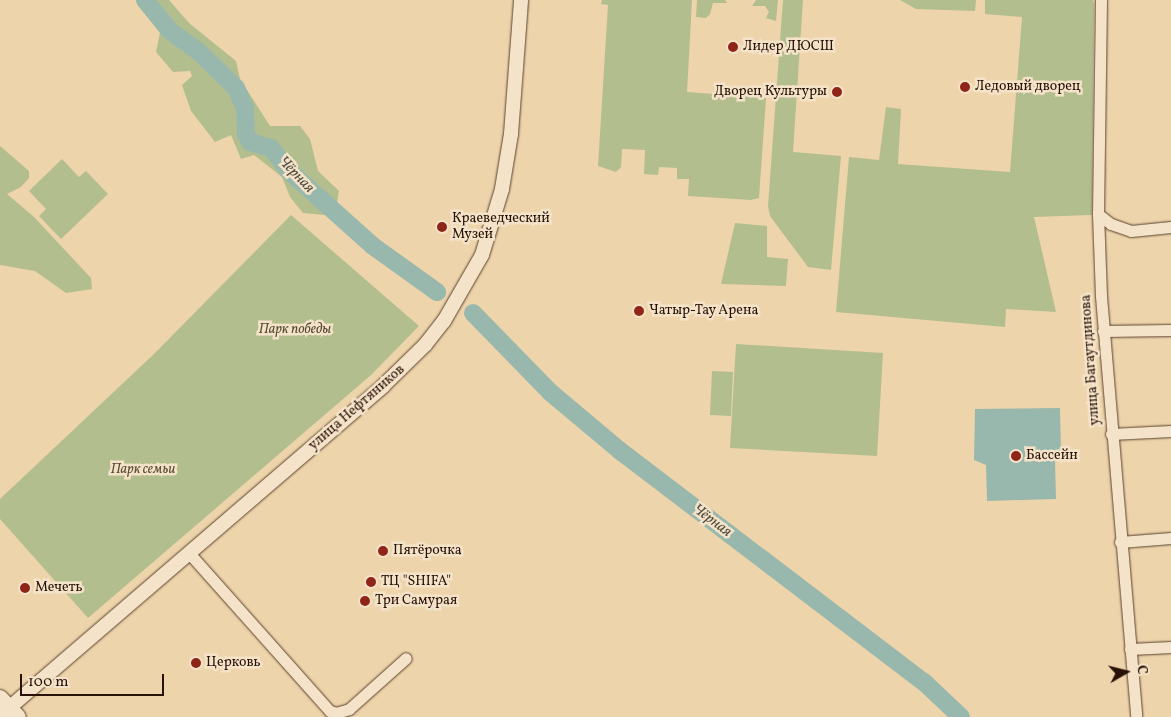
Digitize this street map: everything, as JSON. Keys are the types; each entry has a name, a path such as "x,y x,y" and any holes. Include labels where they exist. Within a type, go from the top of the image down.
{"street":[{"name":"улица Нефтяников","path":"7,710 405,366 425,345 462,293 483,250 502,189 511,134 521,0"},
{"name":"улица Багаутдинова","path":"1102,0 1098,214 1103,331 1136,717"},
{"path":"1098,214 1111,224 1131,231 1171,227"},
{"path":"1103,331 1171,330"},
{"path":"1111,434 1171,430"},
{"path":"1120,542 1171,538"},
{"path":"189,553 330,711 336,713 349,709 406,658"},
{"path":"1130,649 1171,647"}],"green space":[{"path":"153,0 169,0 189,23 236,61 240,79 270,126 300,126 310,139 318,171 339,191 336,208 324,215 303,213 290,197 282,177 254,155 241,159 231,135 215,142 191,111 182,85 192,76 190,71 173,72 156,52 164,14"},
{"path":"602,0 692,0 687,92 766,98 759,198 751,200 688,196 689,179 677,179 677,168 659,167 658,175 644,174 645,150 622,149 621,167 616,172 598,166 608,5 601,4"},
{"path":"697,0 725,0 727,3 713,3 710,14 706,18 696,17"},
{"path":"756,0 778,0 776,21 766,18 769,12 765,6 752,6"},
{"path":"783,0 803,0 793,152 841,156 831,270 808,267 770,216 768,206"},
{"path":"900,0 976,0 975,11 916,9"},
{"path":"985,0 1093,0 1094,4 1092,215 1034,217 1056,312 1006,309 1005,327 836,312 849,157 879,160 886,107 901,109 898,164 1010,172 1022,17 985,14"},
{"path":"0,146 29,171 29,178 21,187 7,194 34,217 91,278 92,289 66,293 35,271 0,265"},
{"path":"62,159 79,177 86,171 108,194 61,239 39,216 46,209 29,191"},
{"path":"291,215 419,326 371,375 88,618 0,519 0,499 154,354"},
{"path":"735,223 767,226 767,257 788,259 786,286 721,284"},
{"path":"736,344 883,353 877,456 730,448"},
{"path":"712,371 733,372 731,416 710,415"}],"water":[{"name":"Бассейн","path":"1060,408 1061,451 1055,460 1056,499 987,501 986,465 974,460 975,409"}],"waterway":[{"name":"Чёрная","path":"145,0 169,30 198,51 236,88 245,108 246,134 250,142 271,148 288,170 373,246 437,292"},
{"name":"Чёрная","path":"473,313 550,392 619,450 924,682 961,717"}],"place":[{"name":"Лидер ДЮСШ","path":"733,47"},
{"name":"Ледовый дворец","path":"965,87"},
{"name":"Дворец Культуры","path":"837,92"},
{"name":"Краеведческий Музей","path":"442,227"},
{"name":"Чатыр-Тау Арена","path":"639,311"},
{"name":"Бассейн","path":"1016,456"},
{"name":"Пятёрочка","path":"383,551"},
{"name":"ТЦ \"SHIFA\"","path":"371,582"},
{"name":"Мечеть","path":"25,588"},
{"name":"Три Самурая","path":"365,601"},
{"name":"Церковь","path":"196,663"}],"park label":[{"name":"Парк победы","path":"295,330"},
{"name":"Парк семьи","path":"143,470"}]}
